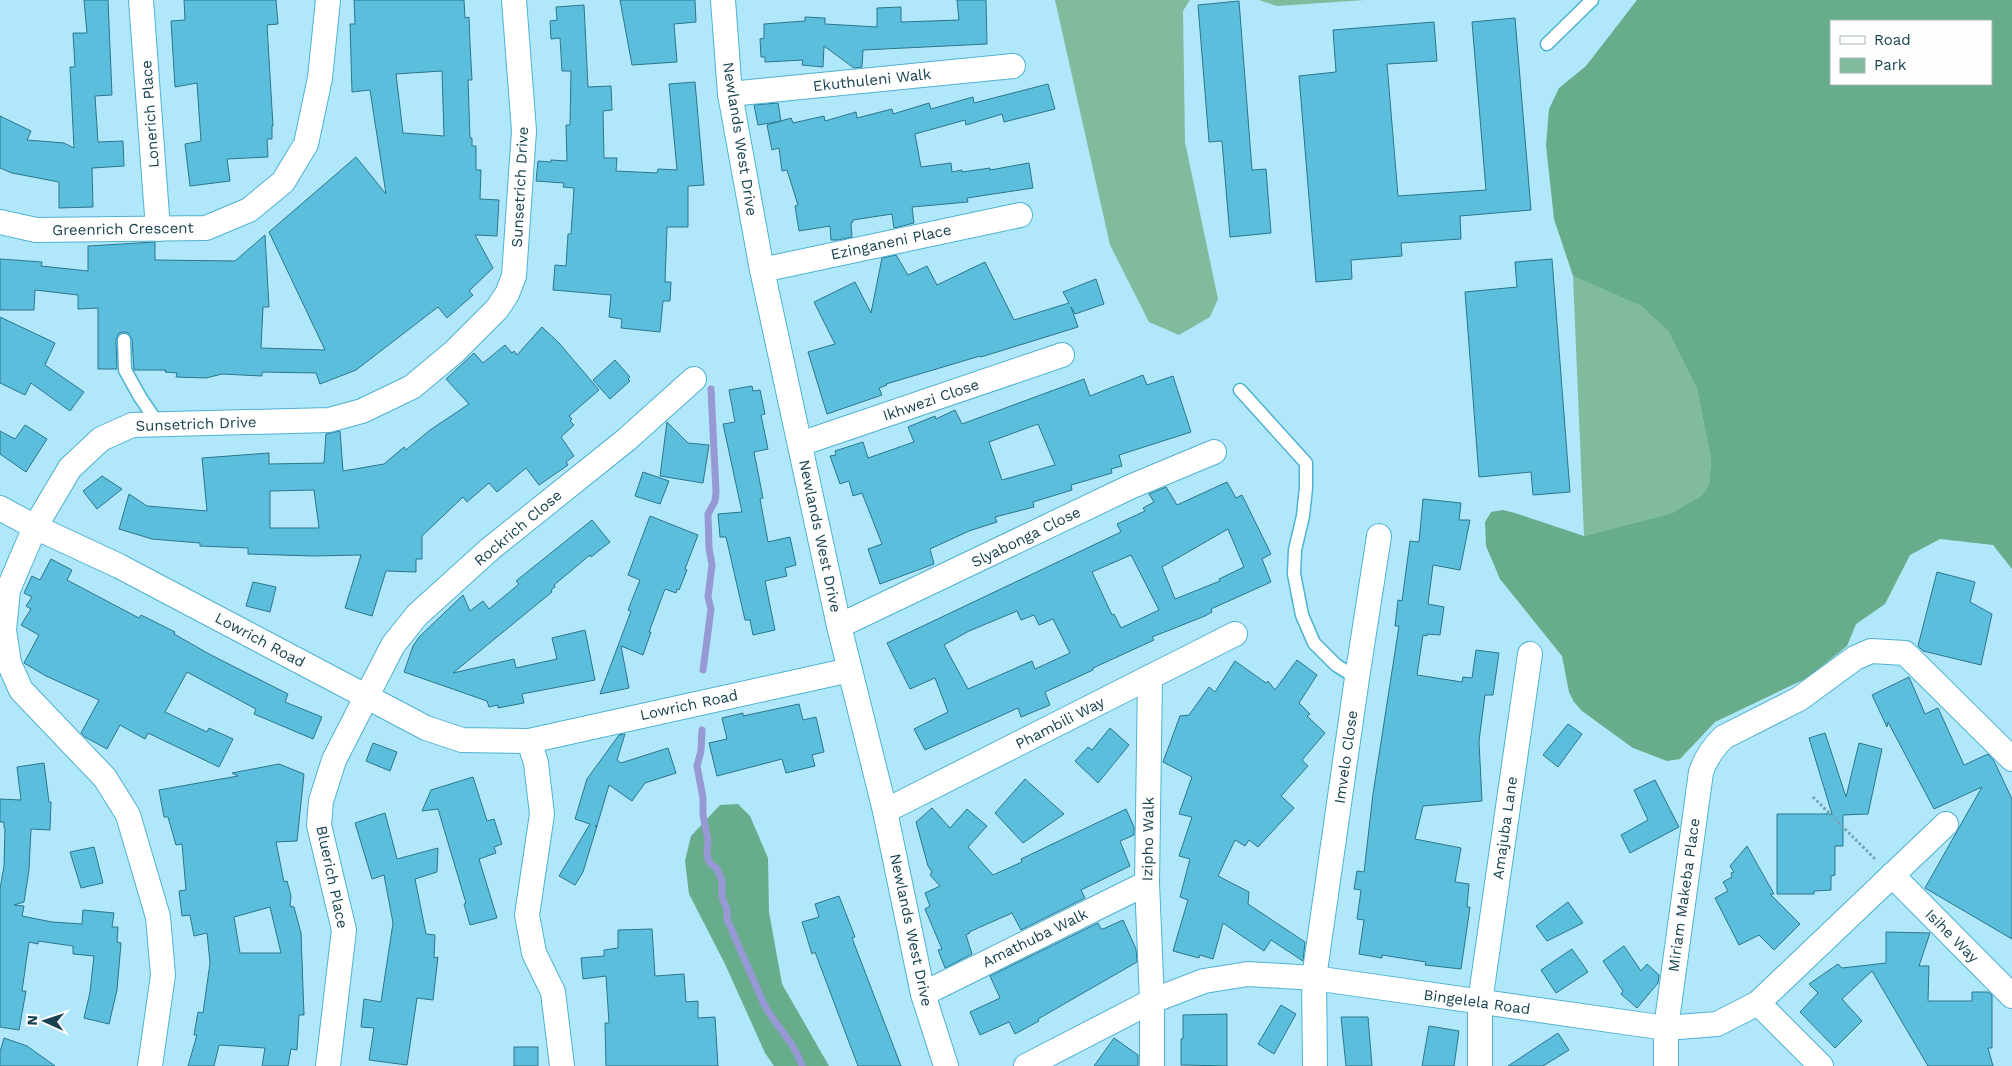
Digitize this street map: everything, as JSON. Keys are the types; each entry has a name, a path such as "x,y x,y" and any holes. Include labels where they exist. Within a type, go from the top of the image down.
{"street":[{"name":"Lonerich Place","path":"141,0 158,228"},
{"name":"Greenrich Crescent","path":"0,222 36,230 206,228 249,210 283,182 306,144 320,78 328,0"},
{"name":"Sunsetrich Drive","path":"150,1066 162,975 158,917 128,815 105,778 21,690 9,663 4,630 8,590 35,527 70,468 102,439 132,425 328,420 362,412 412,387 454,352 497,310 507,294 514,276 524,131 514,0"},
{"name":"Newlands West Drive","path":"722,0 730,94 762,270 850,670 885,811 923,994 946,1066"},
{"name":"Ekuthuleni Walk","path":"730,94 1013,66"},
{"name":"Ezinganeni Place","path":"762,270 1020,215"},
{"name":"Ikhwezi Close","path":"800,444 1062,355"},
{"name":"Rockrich Close","path":"366,696 393,645 417,615 490,549 626,440 694,379"},
{"name":"Slyabonga Close","path":"840,626 1122,492 1214,452"},
{"name":"Lowrich Road","path":"0,508 35,527 119,566 426,728 462,740 529,741 850,670"},
{"name":"Imvelo Close","path":"1315,1066 1314,978 1357,678 1380,536"},
{"name":"Phambili Way","path":"885,811 1235,634"},
{"name":"Miriam Makeba Place","path":"1666,1066 1666,1028 1701,772 1717,743 1724,737 1799,699 1855,658 1871,651 1905,653 2012,759"},
{"name":"Amajuba Lane","path":"1480,1066 1480,1002 1530,654"},
{"name":"Izipho Walk","path":"1150,677 1147,883 1152,1001 1152,1066"},
{"name":"Bluerich Place","path":"328,1066 344,930 319,825 320,800 334,760 366,696"},
{"path":"529,741 536,762 542,814 528,914 534,953 553,992 562,1066"},
{"name":"Bingelela Road","path":"1026,1066 1152,1001 1204,981 1248,974 1314,978 1666,1028 1717,1024 1758,1003 1946,824"},
{"name":"Isihe Way","path":"1892,875 2012,996"},
{"name":"Amathuba Walk","path":"923,994 1147,883"},
{"path":"1758,1003 1821,1066"}],"lane":[{"path":"1547,44 1592,0"},
{"path":"124,340 125,370 159,425"},
{"path":"1240,390 1306,463 1303,516 1295,550 1294,574 1302,615 1314,643 1336,665 1357,678"}],"path":[{"path":"1814,797 1892,875"}],"green space":[{"path":"1055,0 1190,0 1183,11 1185,142 1218,299 1210,317 1179,335 1149,322 1110,245"},
{"path":"1259,0 1365,0 1277,6"},
{"path":"1637,0 2012,0 2012,569 1993,545 1940,539 1910,555 1885,604 1856,624 1847,646 1807,678 1715,722 1680,759 1667,761 1633,748 1582,711 1574,702 1569,692 1562,656 1500,579 1486,546 1485,522 1491,512 1503,510 1515,513 1584,536 1672,513 1702,495 1709,485 1711,459 1697,389 1668,331 1641,306 1573,276 1554,219 1546,145 1549,109 1559,88 1586,66"},
{"path":"1573,276 1641,306 1668,331 1697,389 1711,459 1709,485 1702,495 1672,513 1584,536"},
{"path":"738,804 750,816 768,858 769,912 782,984 829,1066 774,1066 765,1053 725,964 689,894 685,861 691,836 720,805"}],"building":[{"path":"84,0 108,0 112,95 95,96 98,142 123,141 124,166 92,168 93,207 59,208 59,182 12,173 0,168 0,116 31,131 27,140 64,143 74,148 70,67 75,67 73,33 87,33"},
{"path":"184,0 276,0 278,24 267,25 273,126 272,139 267,139 268,157 227,159 230,181 190,186 185,144 201,141 197,83 175,87 171,21 185,20"},
{"path":"354,0 464,0 465,18 469,17 472,80 468,80 470,138 472,138 472,146 476,146 476,170 481,170 480,199 499,200 497,236 475,235 493,268 469,291 473,295 447,318 438,307 356,370 320,384 316,373 262,372 262,376 222,374 206,378 176,377 177,373 165,372 166,370 134,370 132,339 128,333 124,332 119,333 116,340 117,369 98,369 98,308 78,309 78,295 35,290 34,310 0,310 0,259 42,262 41,266 88,271 88,246 155,242 155,260 235,261 265,235 269,307 263,307 261,348 325,350 269,232 356,157 386,194 370,90 352,92 350,24 355,24","holes":["442,71 444,136 403,133 396,74"]},
{"path":"620,0 695,0 696,22 674,24 677,62 632,65"},
{"path":"957,0 986,0 987,44 863,50 862,67 854,68 824,46 823,67 802,65 803,60 765,62 765,57 761,57 760,39 764,38 764,24 805,21 805,17 825,18 825,24 877,27 877,8 901,7 901,22 959,20"},
{"path":"1239,1 1252,170 1266,169 1271,233 1230,237 1222,141 1209,142 1198,5"},
{"path":"584,5 588,87 611,86 612,110 603,111 604,158 617,158 616,171 657,173 658,169 677,170 669,84 695,82 704,185 688,186 688,227 667,227 665,282 671,282 670,301 663,301 660,332 621,328 622,319 609,317 611,295 553,290 555,265 566,266 568,234 571,234 574,188 563,187 564,183 536,181 538,161 567,161 566,125 570,125 571,71 562,71 560,38 551,39 550,21 557,20 556,7"},
{"path":"1515,18 1531,210 1460,216 1461,239 1401,243 1402,256 1351,260 1352,279 1316,282 1299,76 1336,72 1333,30 1434,22 1437,61 1387,64 1398,196 1486,190 1472,22"},
{"path":"1048,84 1055,109 1004,122 1002,114 966,125 965,120 915,134 921,167 951,163 952,172 962,170 962,172 990,168 990,170 1029,163 1033,188 967,198 968,202 912,207 914,223 894,228 892,214 853,220 851,223 852,237 838,240 831,240 830,226 799,231 795,206 798,205 787,170 782,171 779,148 772,150 767,125 791,118 793,123 824,116 825,121 856,112 857,118 892,109 893,114 929,103 931,109 973,97 974,103"},
{"path":"778,103 781,121 758,125 754,105"},
{"path":"896,255 908,275 927,266 937,285 985,262 1014,320 1069,303 1063,292 1096,279 1104,304 1075,314 1071,307 1078,327 886,384 879,388 882,395 827,414 808,352 835,344 814,302 855,282 871,313 882,258"},
{"path":"1552,259 1570,492 1533,495 1531,472 1479,477 1465,292 1517,287 1515,262"},
{"path":"0,317 55,343 45,365 84,392 70,411 31,383 25,395 0,383"},
{"path":"542,327 559,343 599,390 569,416 572,419 570,421 574,425 561,437 574,456 566,462 568,465 539,485 526,468 497,492 489,483 467,502 463,497 422,536 422,559 416,559 416,572 386,571 372,616 345,608 361,555 248,554 248,548 200,546 200,543 152,539 119,529 129,494 147,506 207,511 202,458 269,453 269,464 324,463 326,434 340,431 343,471 384,464 404,447 406,450 430,430 469,404 446,379 474,353 483,363 505,345 512,353 514,351 517,355","holes":["314,490 319,528 270,528 270,491"]},
{"path":"615,360 630,377 628,379 630,381 610,399 593,380"},
{"path":"1143,375 1147,385 1173,376 1191,432 1119,455 1122,466 1111,469 1112,473 1071,485 1072,490 1033,502 1034,507 995,517 997,522 969,531 930,549 934,564 880,584 868,549 882,544 862,493 853,496 849,481 840,484 830,456 836,455 835,451 863,442 868,458 914,442 908,427 935,416 936,419 955,410 962,424 1084,379 1090,396","holes":["1038,424 1055,465 1002,480 989,442"]},
{"path":"752,386 753,391 760,390 765,414 761,415 768,449 754,452 763,498 760,499 768,542 790,537 796,565 785,568 787,576 765,581 775,630 753,635 750,620 745,620 726,537 720,537 718,514 742,512 723,424 735,422 729,390"},
{"path":"667,422 688,443 709,445 703,483 660,476"},
{"path":"25,425 47,439 26,472 0,454 0,431 15,439"},
{"path":"643,472 669,481 660,504 635,496"},
{"path":"102,476 122,489 97,509 83,491"},
{"path":"1227,482 1236,498 1242,495 1271,554 1262,559 1271,582 1211,609 1212,612 1205,616 1152,637 1154,640 1045,692 1050,705 1021,717 1018,708 925,750 914,729 948,712 935,678 910,689 887,643 1121,532 1117,524 1145,511 1143,508 1154,502 1149,494 1166,487 1177,505","holes":["1228,529 1244,567 1219,579 1220,581 1175,599 1162,567","1131,555 1159,610 1121,628 1114,614 1112,615 1092,572","1017,611 1021,620 1034,615 1039,625 1053,619 1070,653 1035,669 1032,661 968,689 944,645 969,631"]},
{"path":"1423,499 1461,503 1459,520 1470,520 1460,570 1433,565 1428,604 1444,607 1440,635 1423,635 1417,675 1462,682 1463,677 1472,678 1476,650 1499,653 1493,695 1485,695 1479,741 1482,801 1423,806 1415,839 1461,848 1455,882 1469,884 1467,907 1470,907 1461,969 1425,965 1426,962 1382,955 1382,958 1359,954 1364,920 1357,919 1361,890 1354,889 1357,871 1364,872 1373,794 1399,626 1395,626 1398,600 1402,601 1410,541 1419,542"},
{"path":"650,516 698,535 679,590 677,589 676,593 665,589 649,632 651,632 643,655 621,646 629,688 600,694 631,611 628,610 640,580 628,575"},
{"path":"592,520 610,542 591,557 590,555 554,585 555,587 551,590 552,592 453,673 514,659 516,668 557,659 552,638 585,630 595,680 522,694 524,703 498,708 498,705 489,707 487,701 404,672 413,646 419,637 463,595 470,611 483,601 489,609 519,584 516,581"},
{"path":"51,559 72,570 67,580 139,618 141,615 175,632 174,634 211,655 288,694 285,702 322,717 313,739 254,714 256,709 187,672 165,712 207,732 209,728 233,739 219,767 148,733 145,739 120,725 107,749 85,737 81,733 99,700 46,676 24,663 39,635 21,625 31,609 26,606 32,597 24,593 32,576 40,580"},
{"path":"1937,572 1975,582 1970,602 1992,614 1981,665 1923,651 1918,646"},
{"path":"253,582 276,587 270,612 246,606"},
{"path":"1297,660 1317,675 1299,703 1310,714 1307,716 1325,733 1302,760 1308,766 1281,796 1294,808 1258,847 1249,840 1245,846 1235,840 1218,876 1249,892 1248,904 1305,942 1303,961 1271,940 1264,951 1223,923 1213,959 1200,955 1199,958 1173,951 1188,900 1180,897 1190,859 1179,856 1192,817 1179,814 1192,777 1163,762 1180,716 1189,715 1209,687 1215,692 1235,661 1266,683 1268,681 1275,690"},
{"path":"1909,677 1925,714 1938,708 1964,765 1988,754 1994,761 2012,799 2012,939 1925,888 1982,787 1934,809 1888,722 1887,727 1872,695"},
{"path":"799,704 803,720 816,717 824,752 812,755 815,766 786,773 782,759 717,776 709,743 727,739 722,718 743,713 743,716"},
{"path":"1568,724 1582,734 1558,767 1543,755"},
{"path":"1110,728 1129,745 1098,783 1075,761 1088,747 1092,750"},
{"path":"1825,733 1846,797 1859,743 1882,749 1868,814 1843,815 1843,846 1835,846 1835,875 1831,876 1831,890 1814,891 1814,894 1777,894 1777,814 1832,814 1809,738"},
{"path":"625,734 617,760 621,763 668,748 676,773 645,783 632,801 609,785 583,872 575,885 559,876 590,824 575,819 587,779 619,735"},
{"path":"373,743 397,752 390,771 366,761"},
{"path":"44,763 49,802 51,802 50,830 31,829 29,870 24,902 14,905 24,906 22,916 52,922 82,924 83,910 114,913 112,927 118,927 117,942 121,943 117,990 109,1024 84,1018 90,992 94,956 73,954 73,946 38,941 38,944 29,942 22,991 26,991 19,1030 0,1027 0,889 4,866 5,828 4,822 0,822 0,799 21,800 17,767"},
{"path":"279,764 304,774 297,841 276,842 284,882 287,881 291,896 290,906 294,907 301,933 304,1015 299,1015 297,1050 291,1049 288,1066 262,1066 265,1048 219,1045 214,1066 188,1066 197,1035 194,1035 198,1012 203,1013 210,963 207,933 194,936 190,915 182,916 179,891 186,890 182,844 176,845 168,817 164,817 159,790 238,776 232,773","holes":["270,907 281,953 240,953 234,917"]},
{"path":"473,777 487,821 494,819 502,844 494,847 496,853 479,859 497,918 470,925 464,904 466,903 438,809 422,811 431,790"},
{"path":"1025,779 1064,814 1023,843 995,813"},
{"path":"1655,780 1679,827 1630,853 1621,835 1648,820 1634,790"},
{"path":"932,808 950,828 967,809 987,826 968,847 993,875 1022,862 1021,859 1126,809 1134,827 1134,835 1120,841 1130,866 1081,890 1085,898 1021,930 1012,913 969,932 966,935 972,954 945,968 938,950 942,949 925,909 930,906 925,893 940,886 930,875 932,872 928,866 916,822"},
{"path":"385,813 397,859 438,848 437,872 415,879 426,934 435,935 434,958 438,957 433,1000 417,998 407,1065 369,1060 374,1028 361,1027 364,999 381,1002 393,923 384,875 372,879 355,823"},
{"path":"1747,846 1774,894 1770,894 1800,924 1774,950 1759,935 1739,945 1715,898 1728,891 1723,882 1732,877 1731,873 1734,872 1730,866"},
{"path":"94,847 103,883 81,888 70,852"},
{"path":"839,896 855,937 852,938 901,1066 858,1066 815,952 812,954 802,922 819,917 815,904"},
{"path":"1568,902 1583,923 1547,941 1536,926"},
{"path":"1123,920 1136,949 1137,962 1015,1034 1009,1022 980,1035 970,1012 1000,998 990,976 1098,923 1101,929 1103,929"},
{"path":"652,929 655,976 684,974 686,1002 698,1001 698,1018 715,1017 718,1066 606,1066 605,1023 609,1023 606,976 583,979 581,958 604,956 604,950 618,948 618,930"},
{"path":"1886,932 1930,933 1919,966 1929,966 1928,1001 1972,1001 1972,992 1988,992 1992,995 1992,1048 1988,1048 1993,1066 1928,1066 1872,971 1842,999 1862,1021 1835,1048 1800,1012 1818,993 1809,984 1838,964 1842,968 1886,963"},
{"path":"1624,946 1641,971 1647,964 1659,975 1658,983 1637,1008 1621,994 1623,991 1603,961"},
{"path":"1572,949 1588,972 1556,993 1541,970"},
{"path":"1281,1005 1296,1014 1274,1054 1258,1044"},
{"path":"1227,1014 1227,1066 1181,1065 1183,1015"},
{"path":"1341,1017 1368,1017 1372,1066 1346,1066"},
{"path":"1429,1026 1459,1031 1454,1066 1422,1066"},
{"path":"1558,1033 1569,1050 1543,1066 1508,1066"},
{"path":"4,1038 27,1046 55,1066 0,1066 0,1052"},
{"path":"1114,1038 1138,1055 1138,1066 1094,1066"},
{"path":"514,1047 538,1047 538,1066 514,1066"}],"waterway":[{"path":"703,670 711,609 708,597 712,565 709,548 708,514 715,501 716,492 711,389"},
{"path":"702,730 701,751 697,766 703,798 703,815 708,840 707,854 709,862 717,869 722,880 722,898 727,909 727,919 763,1002 794,1049 802,1066"}]}
